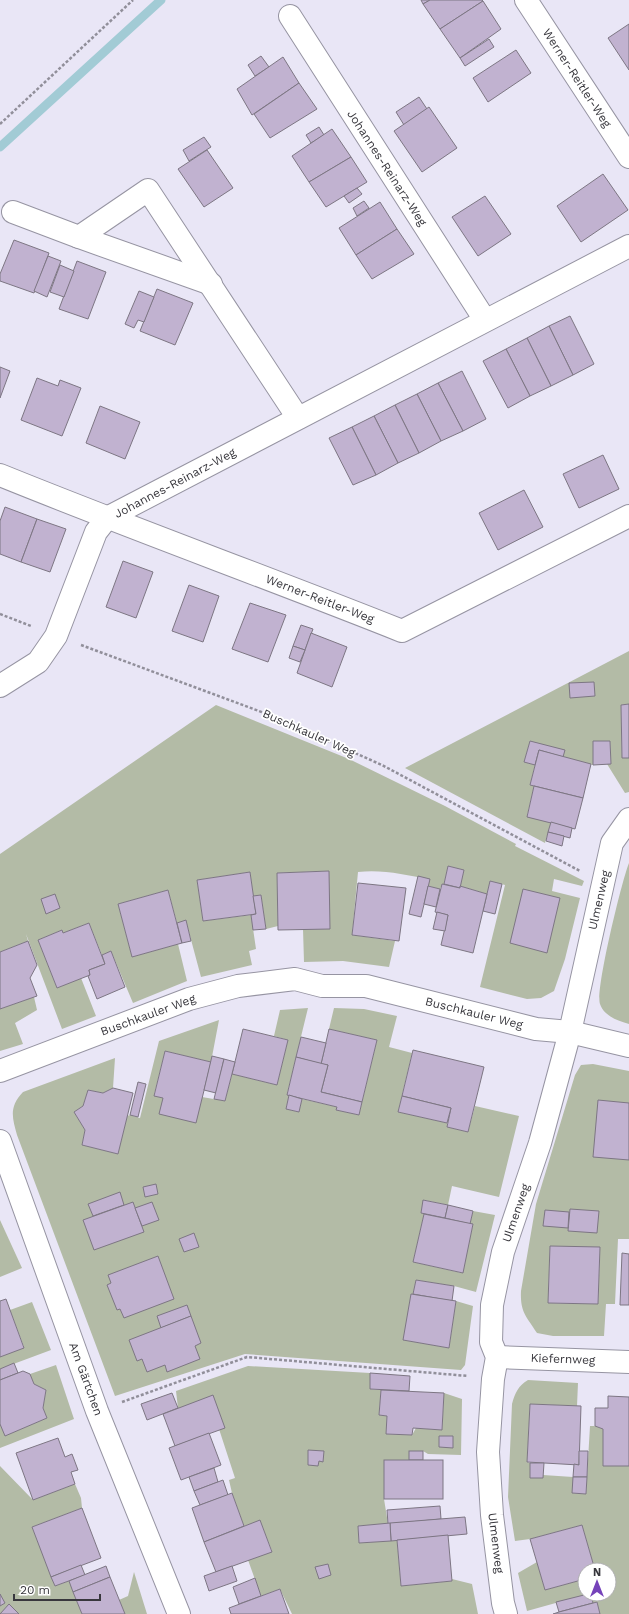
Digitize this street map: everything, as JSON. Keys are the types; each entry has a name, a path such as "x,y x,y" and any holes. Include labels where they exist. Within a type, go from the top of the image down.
{"street":[{"name":"Werner-Reitler-Weg","path":"526,0 629,157"},
{"name":"Johannes-Reinarz-Weg","path":"290,16 484,320"},
{"path":"78,237 148,190 298,418"},
{"path":"13,212 78,237 211,284"},
{"name":"Johannes-Reinarz-Weg","path":"0,686 38,662 56,636 96,532 107,518 484,320 629,246"},
{"name":"Werner-Reitler-Weg","path":"0,475 107,518 402,631 629,516"},
{"name":"Ulmenweg","path":"506,1614 503,1603 492,1515 488,1452 493,1379 497,1357 491,1342 492,1305 503,1252 540,1143 570,1032 612,843 628,821"},
{"name":"Buschkauler Weg","path":"0,1071 189,998 238,986 295,979 322,986 366,986 536,1029 570,1032 629,1046"},
{"name":"Am Gärtchen","path":"0,1141 97,1411 179,1614"},
{"name":"Kiefernweg","path":"497,1357 629,1362"}],"path":[{"path":"0,124 133,0"},
{"name":"Buschkauler Weg","path":"0,614 267,714 382,765 603,884"},
{"path":"97,1411 247,1357 493,1379"}],"green space":[{"path":"629,651 629,704 621,705 622,757 629,758 629,792 625,793 607,764 611,764 610,741 593,742 593,765 563,757 530,741 524,762 535,765 530,785 534,786 527,816 551,822 545,843 405,768"},
{"path":"216,705 349,759 445,806 516,844 515,846 584,881 582,886 554,879 552,891 580,898 565,959 554,991 541,998 527,999 480,987 505,885 490,881 487,894 460,886 464,870 448,866 444,884 442,884 440,889 428,886 429,879 385,872 358,872 352,935 395,941 389,967 343,961 304,962 303,929 330,928 328,871 277,873 278,926 266,929 261,895 253,896 250,872 197,880 203,921 251,915 256,949 249,951 252,965 201,977 186,921 177,923 168,890 118,904 132,957 178,944 187,981 133,1003 111,951 102,955 89,923 63,933 62,930 38,940 57,988 81,978 96,1016 62,1029 26,934 28,941 0,952 0,854"},
{"path":"629,863 629,1024 616,1020 605,1012 600,1004 600,995 601,979 610,935"},
{"path":"34,997 37,1010 15,1023 23,1044 0,1051 0,1009"},
{"path":"308,1008 287,1094 289,1095 286,1109 299,1112 302,1099 337,1107 336,1110 359,1115 377,1040 329,1029 334,1008 364,1009 397,1016 389,1047 412,1053 398,1112 447,1123 447,1127 468,1132 475,1106 519,1116 499,1197 452,1186 448,1205 424,1200 421,1212 424,1214 413,1262 462,1273 473,1224 470,1224 473,1211 495,1215 476,1292 454,1286 416,1280 413,1294 411,1294 404,1340 449,1348 456,1301 473,1306 465,1365 461,1370 245,1354 115,1396 17,1135 13,1117 15,1103 23,1092 115,1058 113,1088 103,1093 88,1090 83,1106 74,1112 85,1130 82,1145 118,1154 127,1116 130,1115 140,1118 159,1041 219,1020 211,1062 165,1051 154,1095 163,1098 202,1097 225,1101 232,1074 277,1085 288,1040 274,1036 280,1010"},
{"path":"593,1064 629,1071 629,1239 618,1239 615,1304 606,1304 604,1336 553,1336 537,1333 523,1309 521,1291 536,1204 575,1075 581,1065","holes":["550,1246 600,1248 598,1304 548,1303"]},
{"path":"0,1220 22,1268 0,1277"},
{"path":"32,1302 51,1350 0,1369 0,1357 24,1347 10,1310"},
{"path":"56,1365 74,1419 0,1448 0,1421 7,1435 47,1418 43,1408 46,1390 34,1384 30,1374"},
{"path":"248,1366 370,1373 370,1389 381,1390 379,1415 387,1416 386,1434 412,1435 416,1428 442,1430 444,1393 462,1399 461,1455 428,1454 423,1451 409,1451 409,1460 384,1460 384,1499 388,1524 358,1526 359,1543 397,1540 401,1586 452,1581 452,1579 472,1584 478,1614 292,1614 280,1589 261,1596 248,1560 272,1551 260,1521 244,1526 232,1493 229,1480 235,1478 219,1429 178,1408 176,1391"},
{"path":"528,1380 578,1383 577,1406 530,1404 527,1462 530,1463 530,1478 543,1478 543,1475 573,1477 573,1493 586,1494 590,1426 603,1429 603,1466 629,1466 629,1614 600,1614 597,1602 617,1602 617,1562 593,1562 582,1525 530,1539 515,1541 508,1497 512,1404 517,1390"},
{"path":"0,1466 33,1500 75,1484 81,1498 82,1508 32,1527 55,1586 69,1581 82,1614 0,1614"},
{"path":"537,1562 545,1590 577,1581 577,1597 527,1611 518,1573"},
{"path":"134,1572 147,1614 125,1614 119,1600 128,1596"}],"building":[{"path":"421,0 430,0 423,4"},
{"path":"430,0 483,1 440,29 423,4"},
{"path":"483,1 501,29 460,58 440,29"},
{"path":"629,24 629,70 608,38"},
{"path":"489,39 494,47 465,66 460,58"},
{"path":"516,50 531,73 488,102 473,78"},
{"path":"261,56 269,67 255,76 248,65"},
{"path":"283,57 299,83 252,115 237,89"},
{"path":"299,83 317,109 270,138 254,114"},
{"path":"419,97 427,109 404,125 396,112"},
{"path":"429,107 457,148 422,172 394,131"},
{"path":"319,127 324,135 311,143 306,135"},
{"path":"332,129 351,157 309,182 292,156"},
{"path":"204,137 211,147 189,161 183,150"},
{"path":"207,150 233,188 204,207 178,169"},
{"path":"351,157 367,182 326,207 309,182"},
{"path":"603,174 628,210 581,242 557,206"},
{"path":"357,188 362,194 349,203 344,196"},
{"path":"485,196 511,234 478,256 452,217"},
{"path":"364,201 369,208 357,216 353,208"},
{"path":"380,202 397,229 356,255 339,228"},
{"path":"397,229 414,254 372,279 356,255"},
{"path":"14,240 49,253 34,293 0,281 0,274"},
{"path":"48,256 61,261 47,297 34,291"},
{"path":"77,261 106,272 88,319 59,309"},
{"path":"60,265 74,271 64,297 50,292"},
{"path":"157,289 193,303 175,345 140,331"},
{"path":"139,291 154,297 144,322 138,320 134,328 125,324"},
{"path":"570,316 594,364 573,375 549,326"},
{"path":"549,326 573,375 551,386 527,338"},
{"path":"527,338 551,386 530,396 506,349"},
{"path":"506,349 530,396 508,408 483,361"},
{"path":"0,367 10,371 0,398"},
{"path":"462,371 486,419 463,431 438,383"},
{"path":"37,378 58,386 60,380 81,388 62,436 21,420"},
{"path":"438,383 463,431 441,441 417,394"},
{"path":"417,394 441,441 419,453 395,405"},
{"path":"395,405 419,453 398,463 374,416"},
{"path":"100,406 140,422 125,459 86,443"},
{"path":"374,416 398,463 376,475 352,427"},
{"path":"352,427 376,475 353,485 329,438"},
{"path":"603,455 619,489 579,508 563,474"},
{"path":"524,490 543,527 498,550 479,513"},
{"path":"5,507 37,519 21,562 0,554 0,521"},
{"path":"37,519 66,529 50,572 21,562"},
{"path":"123,561 153,572 136,618 106,607"},
{"path":"189,585 219,596 203,642 172,631"},
{"path":"250,603 286,615 268,662 232,649"},
{"path":"301,625 313,629 305,650 293,646"},
{"path":"311,633 347,647 332,687 297,673"},
{"path":"293,646 305,650 300,662 289,658"},
{"path":"594,682 595,696 570,698 569,683"},
{"path":"629,704 629,758 622,758 621,705"},
{"path":"530,741 565,750 563,757 539,750 535,765 524,762"},
{"path":"593,741 610,741 611,764 593,765"},
{"path":"539,750 591,764 583,798 530,785"},
{"path":"534,786 583,798 575,829 527,817"},
{"path":"551,822 572,828 570,838 548,832"},
{"path":"548,832 564,836 562,846 546,841"},
{"path":"448,866 464,870 460,888 444,884"},
{"path":"329,871 330,929 278,930 277,873"},
{"path":"250,872 256,914 203,921 197,880"},
{"path":"418,876 430,879 421,917 409,914"},
{"path":"490,881 502,884 495,914 483,911"},
{"path":"358,883 406,888 399,941 352,935"},
{"path":"442,884 460,888 460,886 487,894 473,953 441,945 448,915 435,912"},
{"path":"428,886 440,889 436,907 424,904"},
{"path":"523,889 560,898 547,953 510,943"},
{"path":"168,890 182,943 132,957 118,904"},
{"path":"55,894 60,908 46,914 41,899"},
{"path":"261,895 266,929 253,930 251,915 256,914 253,896"},
{"path":"437,912 448,915 445,931 433,929"},
{"path":"186,920 191,941 182,943 177,923"},
{"path":"89,923 105,964 89,970 90,975 57,988 38,940 62,930 63,933"},
{"path":"28,941 37,965 30,978 37,996 0,1009 0,952"},
{"path":"111,951 125,987 97,999 88,976 90,975 89,970 105,964 102,955"},
{"path":"243,1029 288,1040 277,1085 232,1074"},
{"path":"329,1029 377,1040 362,1102 321,1092 328,1065 321,1064"},
{"path":"301,1037 326,1043 321,1064 296,1057"},
{"path":"413,1050 484,1067 468,1132 447,1127 451,1108 402,1096"},
{"path":"165,1051 211,1062 196,1123 159,1114 163,1098 154,1096"},
{"path":"212,1056 224,1059 216,1093 204,1090"},
{"path":"296,1057 328,1065 321,1092 362,1102 359,1115 336,1110 337,1107 287,1095"},
{"path":"224,1059 235,1062 225,1101 214,1099"},
{"path":"138,1082 146,1084 138,1117 130,1115"},
{"path":"113,1088 133,1093 118,1154 82,1145 85,1130 74,1112 83,1106 88,1090 103,1093"},
{"path":"289,1095 302,1099 299,1112 286,1109"},
{"path":"402,1096 451,1108 447,1123 398,1112"},
{"path":"598,1100 629,1103 629,1160 593,1157"},
{"path":"156,1184 158,1194 145,1197 143,1187"},
{"path":"120,1192 124,1205 93,1216 88,1204"},
{"path":"423,1200 448,1205 445,1218 421,1213"},
{"path":"133,1202 144,1232 94,1250 83,1220"},
{"path":"152,1202 159,1220 142,1226 135,1208"},
{"path":"448,1205 473,1211 470,1224 445,1218"},
{"path":"570,1209 599,1211 597,1233 568,1231"},
{"path":"545,1210 569,1212 568,1228 543,1226"},
{"path":"424,1214 473,1224 463,1273 413,1262"},
{"path":"194,1233 199,1247 184,1252 179,1239"},
{"path":"550,1246 600,1247 598,1304 548,1303"},
{"path":"622,1253 629,1254 629,1305 620,1305"},
{"path":"158,1256 174,1299 124,1318 120,1309 117,1310 107,1285 111,1283 108,1275"},
{"path":"416,1280 454,1286 452,1301 413,1294"},
{"path":"411,1294 456,1301 449,1348 403,1340"},
{"path":"6,1299 24,1348 0,1357 0,1301"},
{"path":"187,1305 191,1316 161,1328 157,1316"},
{"path":"191,1316 201,1343 195,1346 200,1359 167,1372 165,1365 147,1372 142,1359 137,1361 129,1340"},
{"path":"14,1363 18,1373 0,1380 0,1369"},
{"path":"23,1371 30,1374 34,1384 46,1390 43,1408 47,1418 5,1436 0,1424 0,1380"},
{"path":"370,1373 410,1376 409,1391 370,1389"},
{"path":"381,1390 444,1393 442,1430 413,1428 412,1435 386,1434 387,1416 379,1415"},
{"path":"172,1393 178,1408 147,1420 141,1404"},
{"path":"213,1395 225,1428 175,1446 163,1414"},
{"path":"608,1396 629,1397 629,1466 603,1466 603,1429 595,1426 595,1408 608,1408"},
{"path":"530,1404 581,1406 579,1465 527,1462"},
{"path":"209,1433 221,1465 181,1480 169,1448"},
{"path":"439,1436 453,1436 453,1448 439,1447"},
{"path":"58,1438 65,1457 72,1454 78,1470 71,1472 75,1484 33,1500 16,1453"},
{"path":"308,1450 324,1451 323,1462 319,1461 318,1466 308,1465"},
{"path":"409,1451 423,1451 423,1460 409,1460"},
{"path":"579,1451 588,1451 587,1477 573,1477 574,1464 579,1465"},
{"path":"384,1460 443,1460 443,1499 384,1499"},
{"path":"530,1463 544,1463 543,1478 530,1478"},
{"path":"214,1468 218,1482 194,1491 189,1477"},
{"path":"573,1477 587,1477 586,1494 572,1493"},
{"path":"223,1480 228,1495 200,1505 194,1491"},
{"path":"232,1493 244,1526 204,1542 192,1508"},
{"path":"440,1506 441,1519 388,1524 387,1510"},
{"path":"82,1508 101,1558 51,1577 32,1527"},
{"path":"465,1517 467,1534 391,1541 390,1523"},
{"path":"260,1520 272,1552 216,1572 204,1542"},
{"path":"390,1523 391,1541 359,1543 358,1526"},
{"path":"582,1525 593,1562 577,1562 577,1581 545,1590 530,1539"},
{"path":"448,1535 452,1581 401,1586 397,1540"},
{"path":"328,1564 331,1575 319,1579 315,1567"},
{"path":"81,1565 85,1575 55,1586 51,1577"},
{"path":"106,1566 110,1577 73,1592 69,1581"},
{"path":"232,1566 237,1581 209,1591 204,1576"},
{"path":"110,1577 125,1614 82,1614 73,1592"},
{"path":"255,1578 261,1596 239,1604 233,1587"},
{"path":"280,1589 289,1614 231,1614 229,1608"},
{"path":"0,1594 5,1603 0,1606"},
{"path":"577,1597 577,1602 593,1603 559,1612 556,1602"},
{"path":"597,1602 600,1614 553,1614"},
{"path":"9,1604 19,1614 0,1614"}],"waterway":[{"path":"0,147 161,0"}]}
